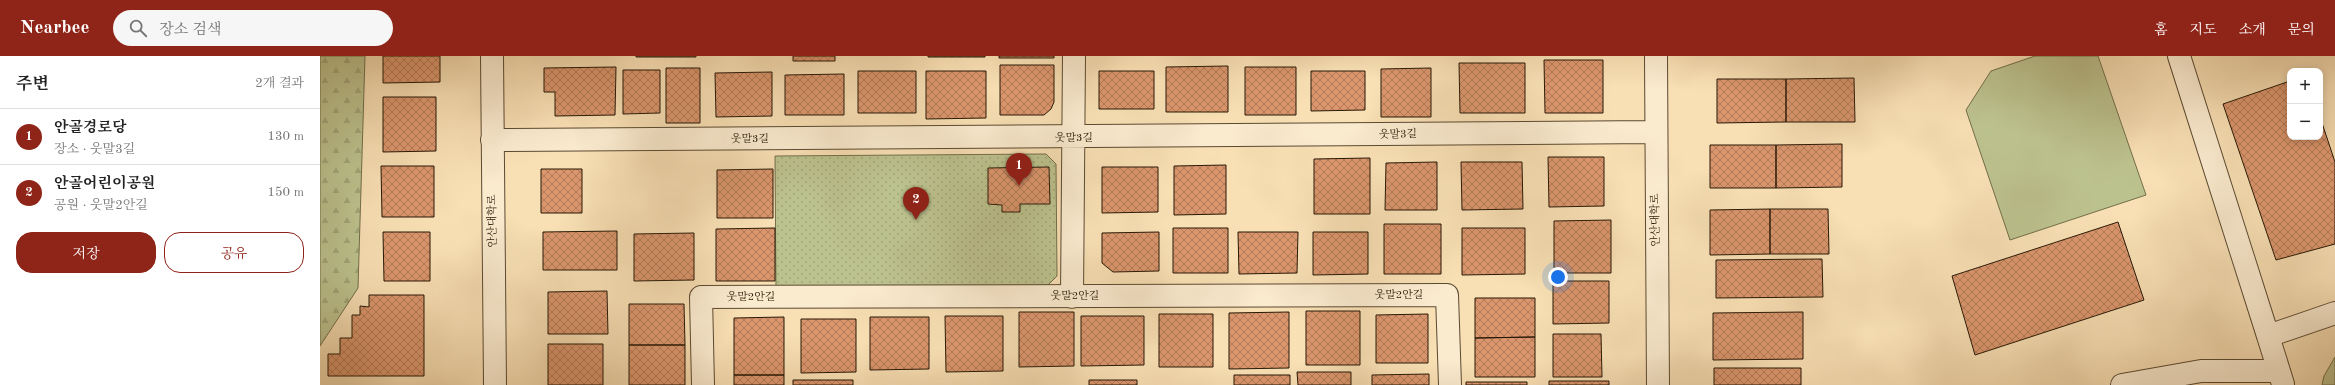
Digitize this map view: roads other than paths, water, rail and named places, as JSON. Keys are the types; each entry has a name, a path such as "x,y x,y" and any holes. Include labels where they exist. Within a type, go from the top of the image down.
{"street":[{"name":"안산대학로","path":"492,56 495,385"},
{"path":"1072,296 1072,138 1074,56"},
{"name":"안산대학로","path":"1656,56 1655,132 1658,385"},
{"path":"2122,385 2201,371 2281,378 2178,56"},
{"name":"웃말3길","path":"492,140 1072,138 1655,132"},
{"name":"웃말2안길","path":"703,385 701,298 1447,295 1450,385"},
{"path":"2268,336 2335,313"}],"place":[{"name":"안골경로당","path":"1019,186"},
{"name":"안골어린이공원","path":"916,220"}]}
